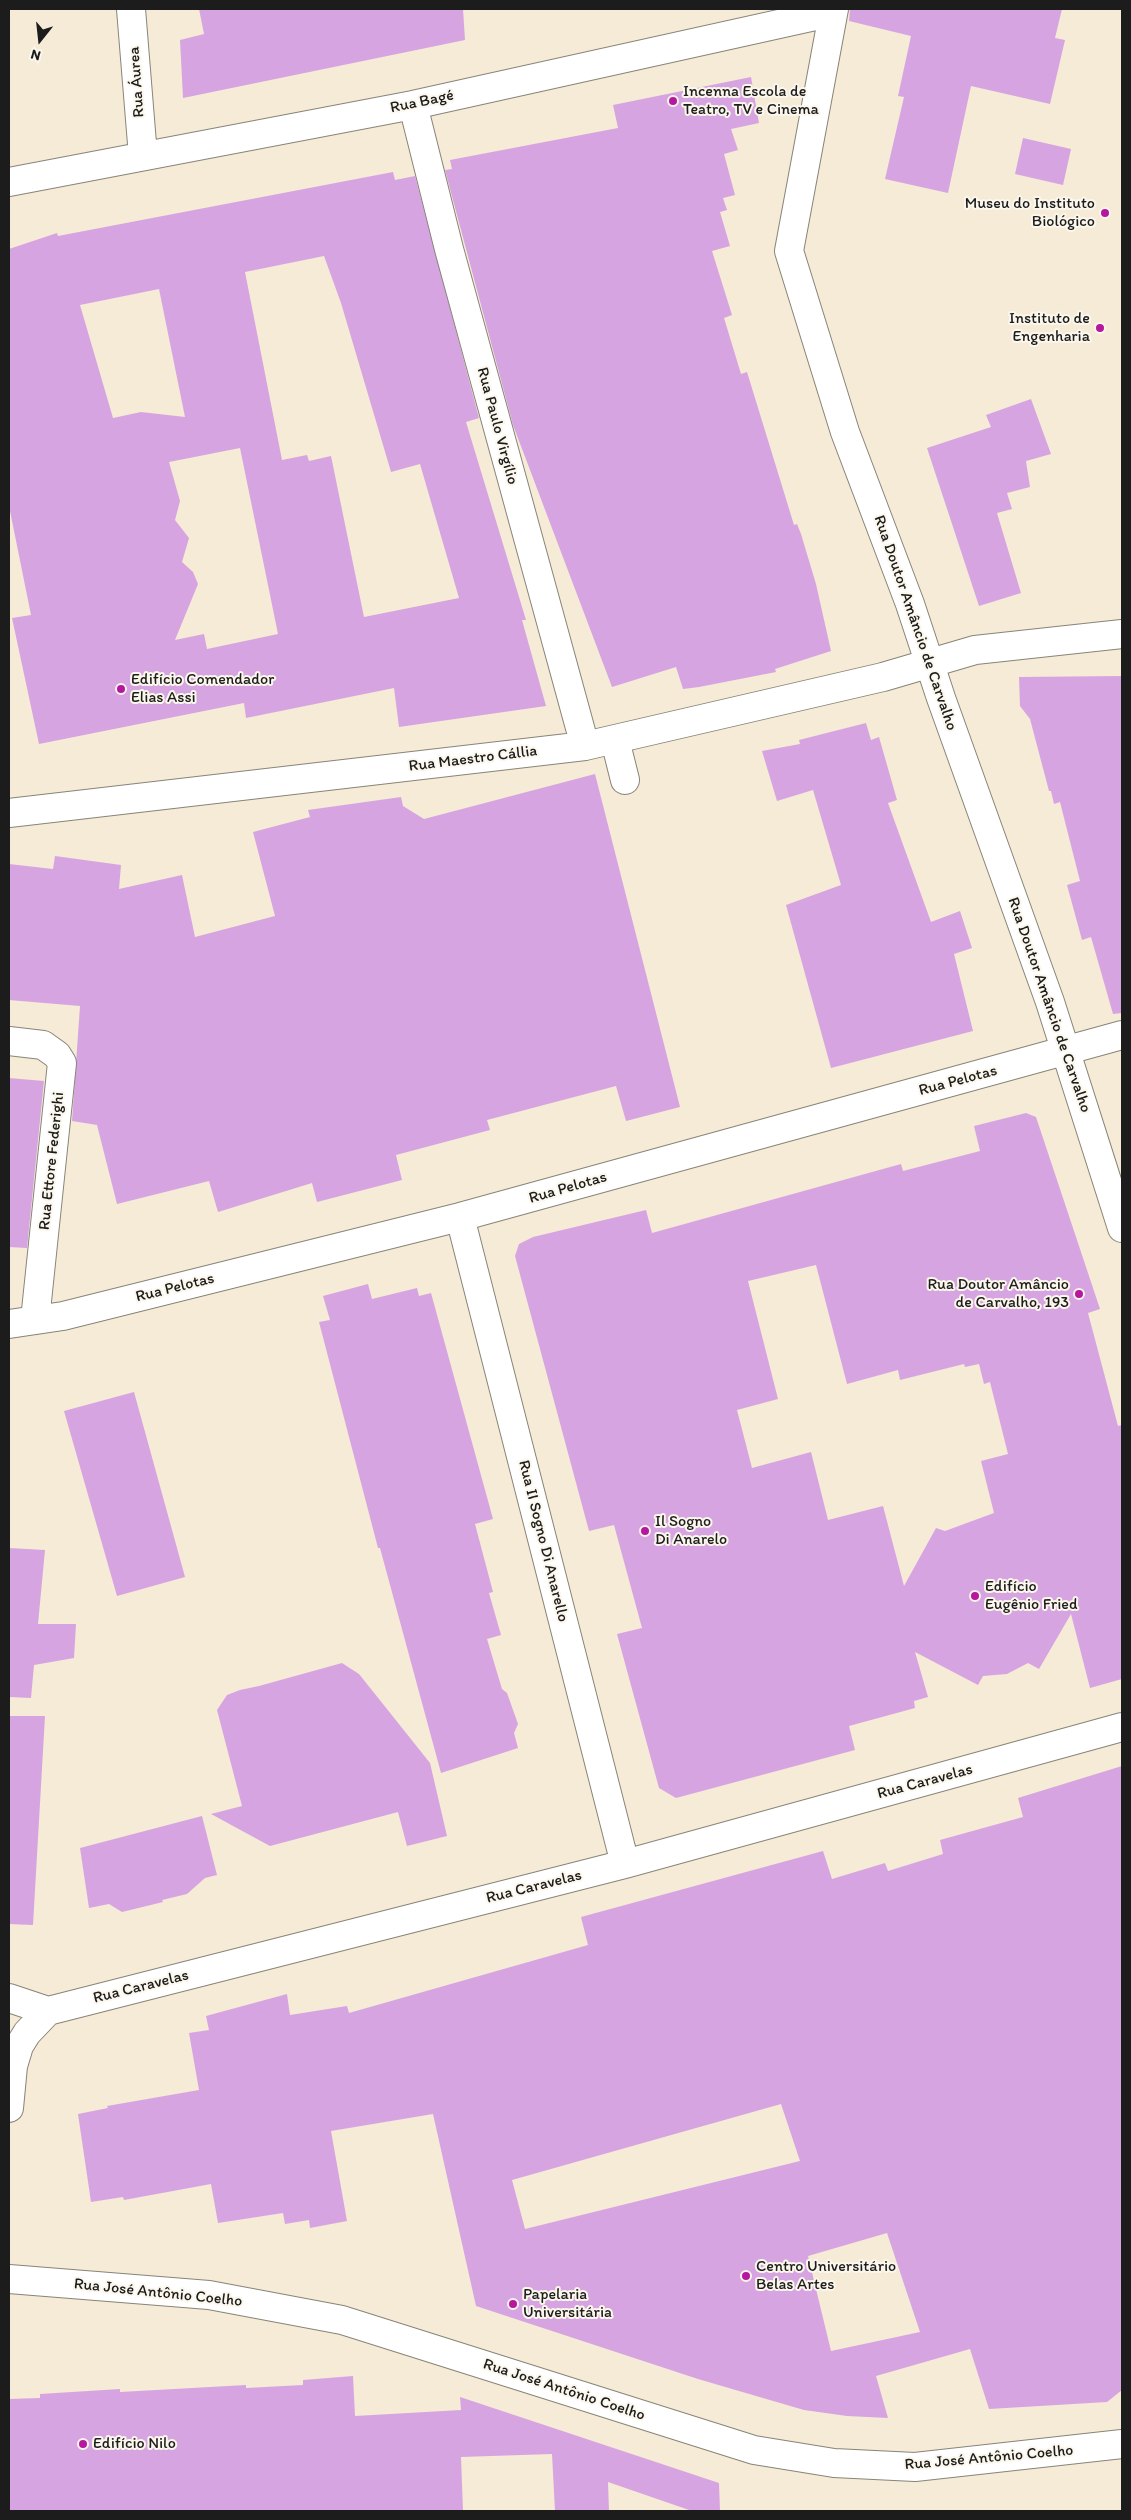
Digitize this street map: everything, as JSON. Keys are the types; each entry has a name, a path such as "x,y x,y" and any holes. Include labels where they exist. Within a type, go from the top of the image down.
{"street":[{"name":"Rua Áurea","path":"131,9 143,156"},
{"name":"Rua Bagé","path":"9,182 413,105 833,10"},
{"name":"Rua Doutor Amâncio de Carvalho","path":"833,10 789,251 845,432 910,604 1066,1051 1122,1228"},
{"name":"Rua Paulo Virgílio","path":"413,105 448,249 585,746"},
{"name":"Rua Maestro Cállia","path":"9,813 585,746 883,677 975,650 1122,634"},
{"path":"615,740 625,780"},
{"name":"Rua Pelotas","path":"9,1324 63,1316 460,1218 1122,1035"},
{"name":"Rua Ettore Federighi","path":"9,1041 42,1045 56,1055 62,1063 35,1320"},
{"name":"Rua II Sogno Di Anarello","path":"460,1218 625,1864"},
{"name":"Rua Caravelas","path":"48,2010 625,1864 1122,1727"},
{"path":"9,1998 48,2010"},
{"path":"9,2108 13,2066 19,2046 36,2021 48,2010"},
{"name":"Rua José Antônio Coelho","path":"9,2279 209,2295 342,2320 754,2450 834,2463 915,2468 1122,2444"}],"building":[{"path":"199,9 463,9 465,40 183,98 180,40 204,34"},
{"path":"850,9 1062,9 1055,38 1065,40 1050,104 971,86 948,193 885,179 904,97 898,96 911,36 849,21"},
{"path":"751,77 759,123 731,129 738,150 724,154 735,195 723,198 727,210 720,212 730,246 712,251 732,315 724,318 741,374 747,372 794,525 797,524 801,534 816,584 831,651 775,669 776,672 699,687 683,689 676,667 612,687 513,425 445,170 452,169 450,160 618,128 613,105"},
{"path":"1023,138 1071,149 1063,185 1015,174"},
{"path":"393,172 395,180 415,176 479,418 466,422 526,620 522,620 546,706 399,727 394,688 246,718 244,703 39,744 12,618 31,615 9,506 9,249 57,233 58,236","holes":["324,256 341,303 391,472 420,464 459,598 364,617 331,456 309,461 307,455 282,460 245,272","159,289 185,417 141,412 113,418 80,305","240,448 278,634 207,649 204,634 175,640 198,584 193,572 182,562 189,538 175,520 180,501 169,462"]},
{"path":"1031,399 1051,454 1026,461 1030,487 1007,493 1012,509 997,513 1021,593 979,606 927,448 991,427 986,415"},
{"path":"1122,676 1122,1013 1113,1014 1091,937 1082,940 1067,885 1080,881 1060,802 1054,804 1030,719 1020,706 1019,677"},
{"path":"866,723 871,740 879,737 897,800 888,803 931,922 960,911 972,948 954,954 973,1031 831,1068 786,905 841,885 813,790 777,801 762,751 800,744 799,740"},
{"path":"595,774 680,1107 626,1121 616,1086 487,1120 490,1130 396,1155 402,1180 317,1202 312,1183 218,1212 209,1181 117,1204 97,1125 72,1121 80,1006 9,1000 9,864 53,869 55,856 121,865 119,889 182,875 195,937 275,916 253,832 310,817 308,810 401,797 403,806 424,819"},
{"path":"9,1078 44,1081 27,1248 9,1247"},
{"path":"1026,1113 1036,1117 1100,1309 1088,1313 1118,1426 1122,1425 1122,1679 1090,1688 1071,1614 1039,1669 1028,1663 1007,1674 983,1676 978,1685 915,1652 928,1697 914,1701 915,1708 849,1726 855,1750 676,1798 659,1788 617,1634 642,1628 614,1525 589,1531 515,1256 519,1244 533,1237 646,1210 652,1233 901,1164 903,1171 980,1151 974,1126","holes":["816,1265 847,1384 898,1370 900,1380 964,1364 965,1367 979,1364 984,1384 990,1382 1008,1454 981,1461 994,1513 945,1531 936,1528 904,1586 883,1506 828,1520 811,1452 752,1468 737,1410 778,1399 748,1281"]},
{"path":"368,1284 372,1299 417,1288 419,1296 431,1293 493,1519 475,1524 493,1592 489,1593 501,1635 487,1639 502,1689 507,1693 518,1724 514,1733 518,1748 441,1773 380,1548 378,1548 319,1322 330,1320 323,1296"},
{"path":"134,1392 185,1577 117,1596 64,1411"},
{"path":"9,1548 45,1550 38,1624 76,1624 74,1658 34,1665 31,1698 9,1697"},
{"path":"342,1663 359,1674 430,1763 447,1836 407,1846 398,1812 270,1846 211,1814 242,1806 217,1710 227,1695"},
{"path":"9,1716 45,1716 33,1925 9,1924"},
{"path":"1122,1766 1122,2390 1107,2402 989,2409 970,2349 876,2376 888,2418 847,2416 804,2410 698,2379 476,2306 433,2114 331,2131 347,2221 310,2228 309,2220 285,2224 283,2213 218,2223 211,2184 124,2200 123,2197 91,2202 78,2114 108,2108 107,2106 199,2090 189,2033 209,2030 206,2016 287,1994 290,2015 347,2006 349,2013 588,1945 581,1917 823,1851 832,1879 885,1863 888,1871 943,1854 940,1840 1023,1817 1018,1798","holes":["781,2104 800,2161 525,2229 512,2180","887,2233 920,2332 831,2351 808,2256"]},
{"path":"202,1816 217,1875 205,1878 187,1894 162,1900 163,1902 122,1912 109,1904 89,1908 80,1848"},
{"path":"353,2376 355,2416 461,2410 460,2397 719,2483 720,2511 692,2511 608,2482 609,2511 555,2511 552,2454 461,2457 463,2511 9,2511 9,2399 40,2398 40,2394 120,2389 120,2392 246,2385 246,2388 303,2385 303,2380"}],"place":[{"name":"Incenna Escola de Teatro, TV e Cinema","path":"673,101"},
{"name":"Museu do Instituto Biológico","path":"1105,213"},
{"name":"Instituto de Engenharia","path":"1100,328"},
{"name":"Edifício Comendador Elias Assi","path":"121,689"},
{"name":"Rua Doutor Amâncio de Carvalho, 193","path":"1079,1294"},
{"name":"Il Sogno Di Anarelo","path":"645,1531"},
{"name":"Edifício Eugênio Fried","path":"975,1596"},
{"name":"Centro Universitário Belas Artes","path":"746,2276"},
{"name":"Papelaria Universitária","path":"513,2304"},
{"name":"Edifício Nilo","path":"83,2444"}]}
